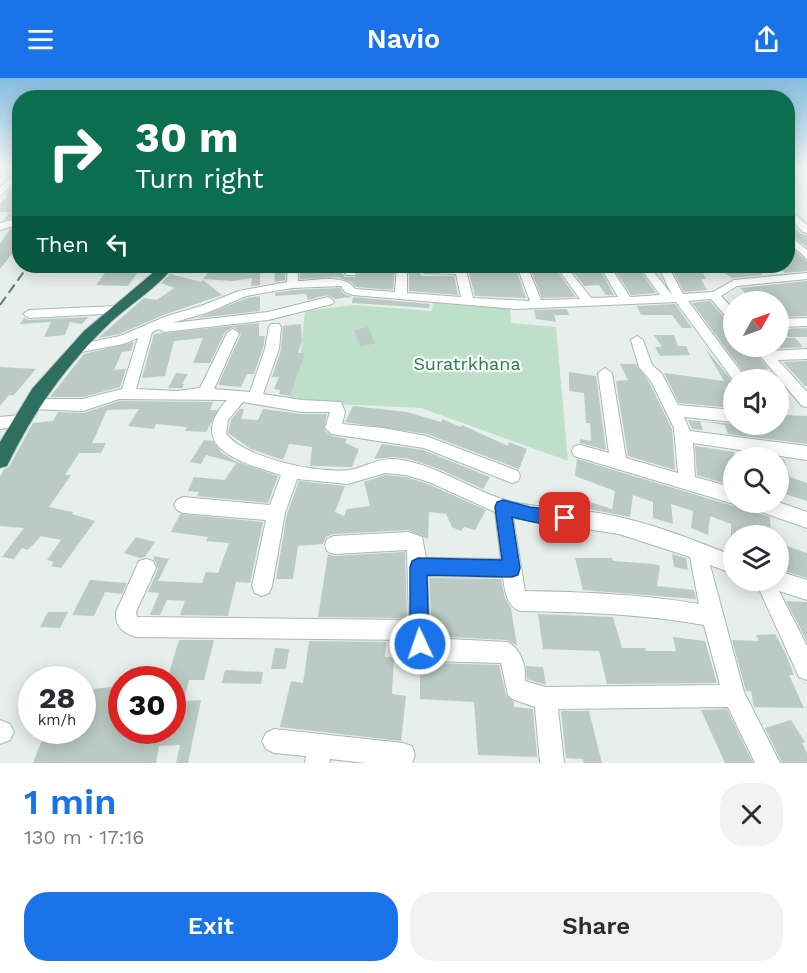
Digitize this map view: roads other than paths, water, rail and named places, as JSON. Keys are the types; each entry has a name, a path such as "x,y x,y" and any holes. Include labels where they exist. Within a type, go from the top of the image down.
{"highway":[{"path":"0,460 20,421 75,349 160,273"}],"street":[{"path":"795,218 806,230"},
{"path":"795,245 807,256"},
{"path":"292,285 293,273"},
{"path":"401,294 402,273"},
{"path":"462,273 468,302"},
{"path":"525,273 537,305"},
{"path":"566,273 589,303"},
{"path":"609,273 626,300"},
{"path":"650,273 731,369"},
{"path":"667,273 673,282 673,298"},
{"path":"75,349 110,344 243,293 292,285 342,283 353,292 401,294 468,302 537,305 714,295 734,284 807,276"},
{"path":"714,295 723,305"},
{"path":"150,330 268,316 328,301"},
{"path":"29,314 116,310"},
{"path":"789,322 807,322"},
{"path":"275,327 272,350 247,397 222,417 218,429 219,435 235,450 291,471 336,477 349,477 381,466 394,466 440,479 503,507 530,514 605,522 723,561"},
{"path":"128,394 150,330"},
{"path":"205,393 233,333"},
{"path":"637,340 646,367 655,374 675,410 684,436 687,481"},
{"path":"789,353 807,354"},
{"path":"768,357 807,402"},
{"path":"605,373 619,463"},
{"path":"32,404 83,405 110,395 177,396 205,393 302,406 336,406 338,412 333,428 337,430 383,434 426,442 512,476"},
{"path":"675,410 723,415"},
{"path":"0,423 20,421"},
{"path":"684,436 807,453"},
{"path":"580,451 723,492"},
{"path":"262,586 276,513 291,471"},
{"path":"183,505 276,513"},
{"path":"503,507 517,597 525,602 602,602 658,607 712,616"},
{"path":"786,513 807,520"},
{"path":"334,545 413,541 418,548 420,644 429,650 507,653 511,658 517,690 526,695 545,698 734,696"},
{"path":"698,551 712,616 734,696 768,763"},
{"path":"418,567 512,568"},
{"path":"146,568 126,612 125,619 128,624 135,627 418,630"},
{"path":"789,584 807,590"},
{"path":"769,591 807,669"},
{"path":"545,698 552,763"},
{"path":"274,741 319,755 403,755"}],"railway":[{"path":"0,305 23,273"}],"park label":[{"name":"Suratrkhana","path":"467,363"}]}
